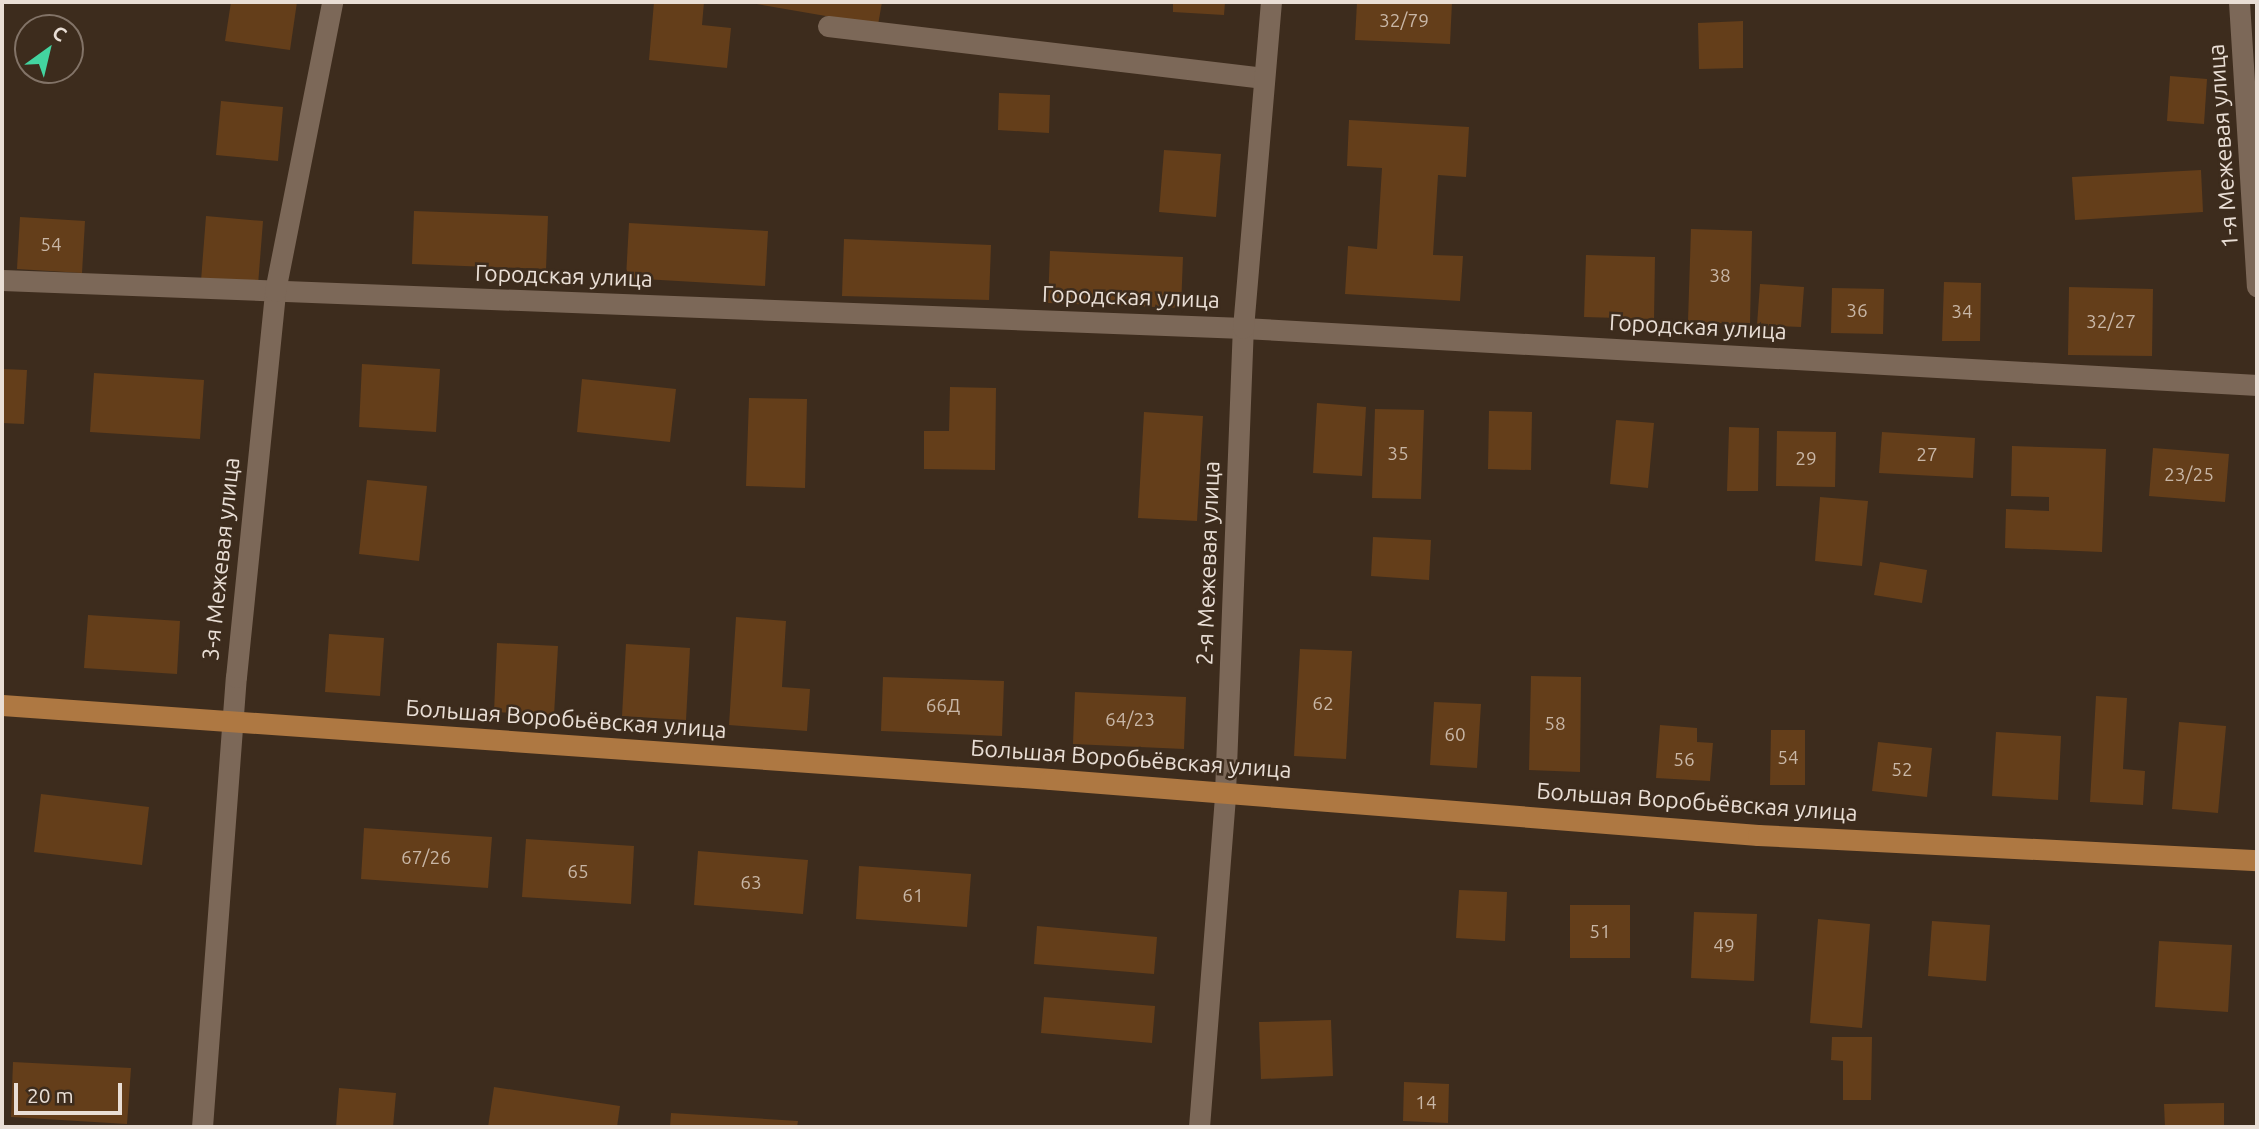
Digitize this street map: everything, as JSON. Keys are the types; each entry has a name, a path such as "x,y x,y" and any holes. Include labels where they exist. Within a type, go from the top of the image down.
{"main road":[{"name":"Большая Воробьёвская улица","path":"2,705 1225,793 1758,835 2257,860"}],"street":[{"name":"3-я Межевая улица","path":"202,1127 232,722 275,292 332,2"},
{"name":"2-я Межевая улица","path":"1199,1127 1225,793 1243,328 1271,2"},
{"name":"1-я Межевая улица","path":"2239,2 2257,286"},
{"path":"828,26 1264,78"},
{"name":"Городская улица","path":"2,280 1243,328 2257,385"}],"building":[{"path":"231,2 297,2 290,50 225,41"},
{"path":"654,2 704,2 702,25 731,28 727,68 649,60"},
{"path":"745,2 882,2 878,25"},
{"path":"1173,2 1225,2 1224,15 1173,12"},
{"path":"1357,2 1452,2 1450,44 1355,40"},
{"path":"1743,21 1743,68 1699,69 1698,23"},
{"path":"2170,76 2207,79 2204,124 2167,121"},
{"path":"999,93 1050,95 1049,133 998,130"},
{"path":"221,101 283,107 278,161 216,155"},
{"path":"1349,120 1469,127 1466,177 1438,175 1433,255 1463,256 1460,301 1345,294 1348,246 1377,249 1382,168 1347,166"},
{"path":"1164,150 1221,154 1216,217 1159,212"},
{"path":"2201,170 2203,212 2075,220 2072,177"},
{"path":"414,211 548,216 546,269 412,264"},
{"path":"206,216 263,221 258,285 201,281"},
{"path":"20,217 85,221 82,273 17,269"},
{"path":"629,223 768,231 765,286 626,278"},
{"path":"1691,229 1752,231 1750,324 1688,322"},
{"path":"844,239 991,245 989,300 842,296"},
{"path":"1050,251 1183,257 1181,308 1048,303"},
{"path":"1586,255 1655,257 1654,319 1584,317"},
{"path":"1944,282 1981,283 1980,341 1942,341"},
{"path":"1760,284 1804,287 1801,327 1757,325"},
{"path":"2069,287 2153,289 2152,356 2068,355"},
{"path":"1832,288 1884,289 1883,334 1831,333"},
{"path":"362,364 440,369 436,432 359,427"},
{"path":"2,369 27,370 24,424 2,423"},
{"path":"94,373 204,380 200,439 90,432"},
{"path":"582,379 676,389 670,442 577,432"},
{"path":"950,387 996,388 995,470 924,469 924,431 949,431"},
{"path":"749,398 807,399 805,488 746,486"},
{"path":"1317,403 1366,407 1362,476 1313,473"},
{"path":"1375,409 1424,410 1421,499 1372,498"},
{"path":"1489,411 1532,412 1531,470 1488,469"},
{"path":"1144,412 1203,416 1197,521 1138,518"},
{"path":"1616,420 1654,423 1648,488 1610,484"},
{"path":"1729,427 1759,428 1758,491 1727,491"},
{"path":"1777,431 1836,432 1835,487 1776,486"},
{"path":"1882,432 1975,438 1973,478 1879,473"},
{"path":"2012,446 2106,449 2102,552 2005,548 2006,509 2049,511 2049,497 2011,496"},
{"path":"2153,448 2229,454 2225,502 2149,496"},
{"path":"367,480 427,486 419,561 359,554"},
{"path":"1820,497 1868,501 1862,566 1815,561"},
{"path":"1373,537 1431,540 1429,580 1371,576"},
{"path":"1880,562 1927,570 1922,603 1874,595"},
{"path":"88,615 180,621 177,674 84,668"},
{"path":"736,617 786,621 782,687 810,689 807,731 729,725"},
{"path":"329,634 384,638 380,696 325,692"},
{"path":"497,643 558,646 554,715 494,712"},
{"path":"626,644 690,648 686,720 622,716"},
{"path":"1300,649 1352,651 1346,759 1294,756"},
{"path":"1531,676 1581,677 1580,772 1529,770"},
{"path":"883,677 1004,681 1002,736 881,731"},
{"path":"1075,692 1186,697 1184,749 1073,744"},
{"path":"2096,696 2127,698 2123,769 2145,771 2143,805 2090,802"},
{"path":"1434,702 1481,704 1477,768 1430,765"},
{"path":"2179,722 2226,726 2218,813 2172,809"},
{"path":"1660,725 1697,728 1697,742 1713,743 1710,781 1656,778"},
{"path":"1771,730 1805,730 1805,785 1770,785"},
{"path":"1996,732 2061,736 2058,800 1992,796"},
{"path":"1878,742 1932,748 1927,797 1872,791"},
{"path":"41,794 149,807 142,865 34,852"},
{"path":"364,828 492,837 488,888 361,879"},
{"path":"526,839 634,846 631,904 522,897"},
{"path":"698,851 808,860 803,914 694,905"},
{"path":"859,866 971,874 967,927 856,919"},
{"path":"1459,890 1507,892 1505,941 1456,938"},
{"path":"1570,905 1630,905 1630,958 1570,958"},
{"path":"1694,912 1757,914 1754,981 1691,978"},
{"path":"1818,919 1870,924 1862,1028 1810,1023"},
{"path":"1932,921 1990,925 1986,981 1928,976"},
{"path":"1037,926 1157,937 1154,974 1034,964"},
{"path":"2159,941 2232,945 2228,1012 2155,1007"},
{"path":"1044,997 1155,1006 1152,1043 1041,1033"},
{"path":"1331,1020 1333,1076 1261,1079 1259,1022"},
{"path":"1832,1037 1872,1037 1871,1100 1843,1100 1843,1061 1831,1060"},
{"path":"13,1062 131,1068 127,1124 11,1117"},
{"path":"1404,1082 1449,1084 1448,1123 1403,1121"},
{"path":"494,1087 620,1106 617,1127 488,1127"},
{"path":"339,1088 396,1093 393,1127 336,1127"},
{"path":"2224,1103 2224,1127 2165,1127 2164,1104"},
{"path":"671,1113 798,1121 797,1127 670,1127"}]}
